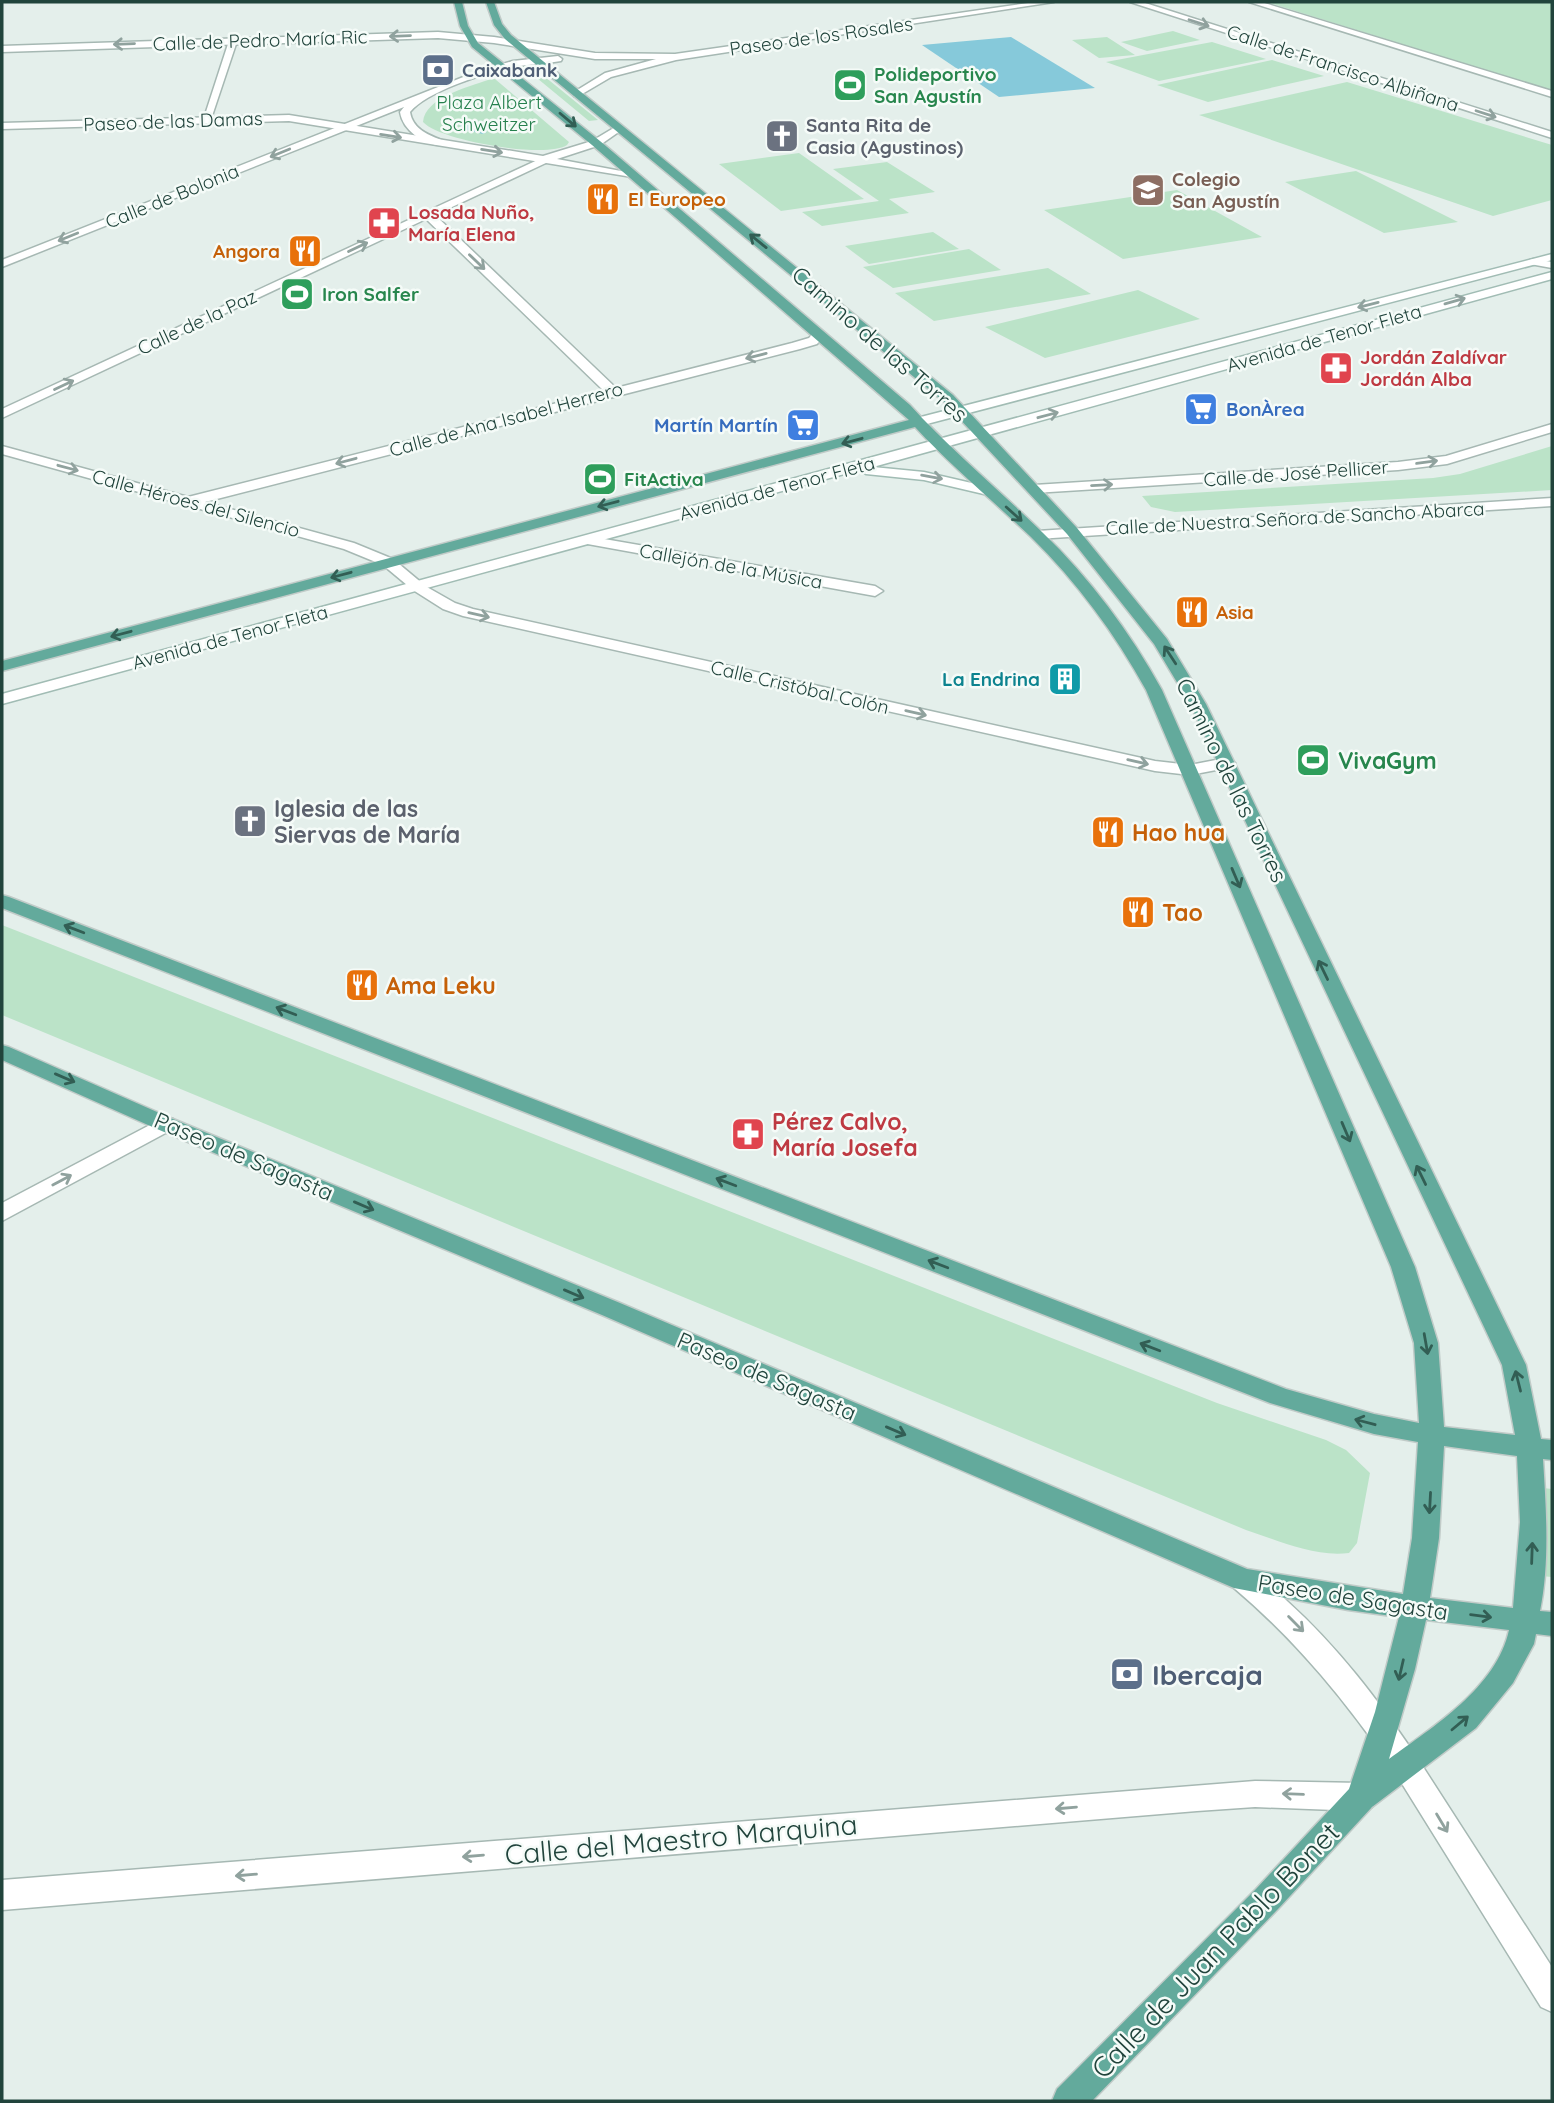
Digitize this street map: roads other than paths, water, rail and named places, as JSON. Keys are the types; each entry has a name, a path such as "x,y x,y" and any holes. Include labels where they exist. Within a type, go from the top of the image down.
{"main road":[{"path":"458,2 468,37"},
{"name":"Camino de las Torres","path":"490,2 500,29 517,44 617,129 907,363 961,411 1072,531 1161,642 1182,674 1508,1353 1541,1449 1533,1522 1539,1622"},
{"name":"Camino de las Torres","path":"468,37 596,142 918,422 1037,535 1101,607 1135,656 1154,690 1190,771 1403,1267 1420,1317 1428,1355 1432,1435 1430,1508 1415,1608"},
{"name":"Avenida de Tenor Fleta","path":"2,666 918,422"},
{"path":"2,901 1255,1388 1374,1424 1432,1435 1541,1449"},
{"name":"Paseo de Sagasta","path":"2,1052 165,1124 611,1309 1244,1580 1319,1595 1539,1622"},
{"name":"Calle de Juan Pablo Bonet","path":"1361,1797 1385,1732 1415,1608"},
{"name":"Calle de Juan Pablo Bonet","path":"1069,2101 1267,1899 1361,1797 1466,1719 1488,1696 1520,1644 1539,1622"}],"street":[{"name":"Paseo de los Rosales","path":"577,94 608,75 675,57 1050,2"},
{"name":"Calle de Francisco Albiñana","path":"1134,2 1552,135"},
{"path":"1253,2 1552,94"},
{"name":"Calle de Pedro María Ric","path":"2,49 427,35 517,44"},
{"path":"206,119 233,41"},
{"name":"Paseo de los Rosales","path":"517,44 595,56"},
{"name":"Paseo de los Rosales","path":"537,61 595,56 675,57"},
{"path":"343,127 504,66 537,61"},
{"path":"1446,72 1467,67"},
{"path":"415,100 404,112 407,123 419,134 440,143"},
{"name":"Paseo de las Damas","path":"2,126 289,118 343,127"},
{"path":"343,127 632,174"},
{"name":"Calle de Bolonia","path":"2,264 343,127"},
{"path":"544,160 596,142 617,129"},
{"name":"Calle de la Paz","path":"2,414 544,160"},
{"path":"428,214 612,392"},
{"name":"Avenida de Tenor Fleta","path":"918,422 1552,257"},
{"path":"1534,262 1552,265"},
{"name":"Avenida de Tenor Fleta","path":"2,699 1552,275"},
{"name":"Calle de Ana Isabel Herrero","path":"190,501 796,346 813,341 820,334"},
{"name":"Calle de José Pellicer","path":"1034,489 1398,466 1447,460 1552,428"},
{"name":"Calle Héroes del Silencio","path":"2,450 349,546 388,562"},
{"path":"840,470 905,473 988,491"},
{"name":"Calle de Nuestra Señora de Sancho Abarca","path":"1037,535 1552,502"},
{"name":"Callejón de la Música","path":"587,540 875,591"},
{"name":"Calle Cristóbal Colón","path":"388,562 418,587 449,606 469,613 1155,766 1190,771 1226,763"},
{"path":"2,1213 165,1124"},
{"path":"1244,1580 1308,1637 1385,1732 1552,1996"},
{"name":"Calle del Maestro Marquina","path":"2,1895 1197,1797 1268,1794 1361,1797"}],"water":[{"path":"1011,37 1095,88 999,97 922,45"}],"waterway":[{"path":"460,122 483,132"}],"place":[{"name":"Caixabank","path":"438,70"},
{"name":"Polideportivo San Agustín","path":"850,85"},
{"name":"Santa Rita de Casia (Agustinos)","path":"782,136"},
{"name":"Colegio San Agustín","path":"1148,190"},
{"name":"El Europeo","path":"603,199"},
{"name":"Losada Nuño, María Elena","path":"384,223"},
{"name":"Angora","path":"305,251"},
{"name":"Iron Salfer","path":"297,294"},
{"name":"Jordán Zaldívar Jordán Alba","path":"1336,368"},
{"name":"BonÀrea","path":"1201,409"},
{"name":"Martín Martín","path":"803,425"},
{"name":"FitActiva","path":"600,479"},
{"name":"Asia","path":"1192,612"},
{"name":"La Endrina","path":"1065,679"},
{"name":"VivaGym","path":"1313,760"},
{"name":"Iglesia de las Siervas de María","path":"250,821"},
{"name":"Hao hua","path":"1108,832"},
{"name":"Tao","path":"1138,912"},
{"name":"Ama Leku","path":"362,985"},
{"name":"Pérez Calvo, María Josefa","path":"748,1134"},
{"name":"Ibercaja","path":"1127,1674"}],"park label":[{"name":"Plaza Albert Schweitzer","path":"489,113"}]}
